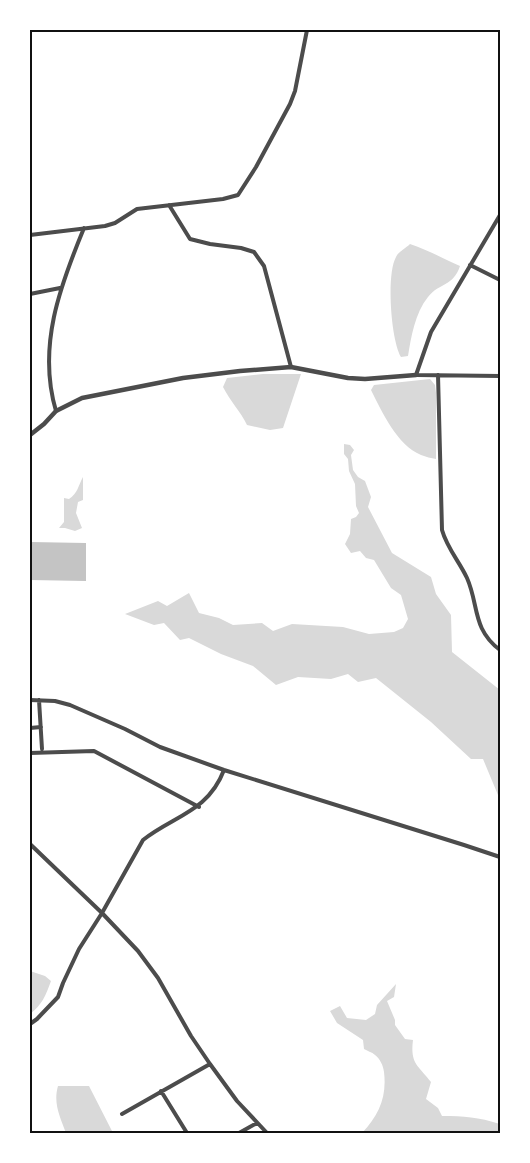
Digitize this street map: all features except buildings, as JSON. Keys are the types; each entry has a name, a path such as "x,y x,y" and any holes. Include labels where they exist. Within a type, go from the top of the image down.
{"street":[{"path":"30,235 110,224 137,209 223,199 238,195 290,104 295,91 307,30"},
{"path":"169,206 190,239 254,252 264,266 291,367"},
{"path":"416,375 431,332 500,215"},
{"path":"56,411 48,374 49,348 60,288 84,228"},
{"path":"470,265 500,280"},
{"path":"30,294 60,288"},
{"path":"30,434 44,424 56,411 82,398 164,381 240,371 291,367 356,379 416,375 500,376"},
{"path":"438,375 442,530 446,544 468,580 478,622 487,637 500,650"},
{"path":"30,700 55,701 70,705 126,728 160,747 224,770 500,857"},
{"path":"39,700 42,749"},
{"path":"30,728 41,727"},
{"path":"30,754 94,751 198,807"},
{"path":"30,1024 42,1015 58,997 80,948 143,840 198,807 221,779 224,770"},
{"path":"30,844 102,913 138,951 158,978 191,1036 210,1064 237,1101 267,1133"},
{"path":"122,1114 210,1064"},
{"path":"162,1091 187,1133"},
{"path":"239,1133 257,1123"}],"shaded area":[{"path":"410,244 460,266 454,278 433,292 424,303 414,325 408,356 401,357 392,323 391,278 397,255"},
{"path":"263,374 301,374 283,428 270,430 247,425 223,387 227,378"},
{"path":"430,379 435,385 436,393 436,459 421,455 405,444 391,427 371,390 374,385"},
{"path":"344,444 350,445 354,450 351,455 353,470 358,477 365,481 371,497 368,507 392,553 431,577 436,594 451,615 452,652 500,690 500,796 483,759 471,759 431,722 376,678 358,682 348,674 331,679 298,677 276,685 253,666 221,654 189,638 180,640 164,623 154,625 125,614 158,601 167,606 189,593 199,613 219,618 233,625 262,623 273,631 292,624 343,627 369,634 394,632 403,628 408,619 401,595 391,588 374,560 366,558 360,551 351,553 345,544 350,534 351,519 359,513 356,506 355,484 349,471 348,459 344,454"},
{"path":"83,477 83,500 78,502 76,513 82,528 75,531 59,528 64,522 64,498 69,499 74,494"},
{"path":"30,971 45,976 51,981 38,1007 30,1014"},
{"path":"396,984 394,997 387,1001 395,1020 395,1025 405,1039 413,1040 412,1048 416,1064 431,1082 426,1099 438,1108 442,1116 471,1117 500,1124 500,1133 362,1133 373,1119 383,1098 384,1069 377,1057 364,1049 363,1040 337,1023 330,1011 340,1006 347,1018 366,1020 375,1014 377,1005"},
{"path":"58,1086 89,1086 113,1133 66,1133 57,1104"}]}
